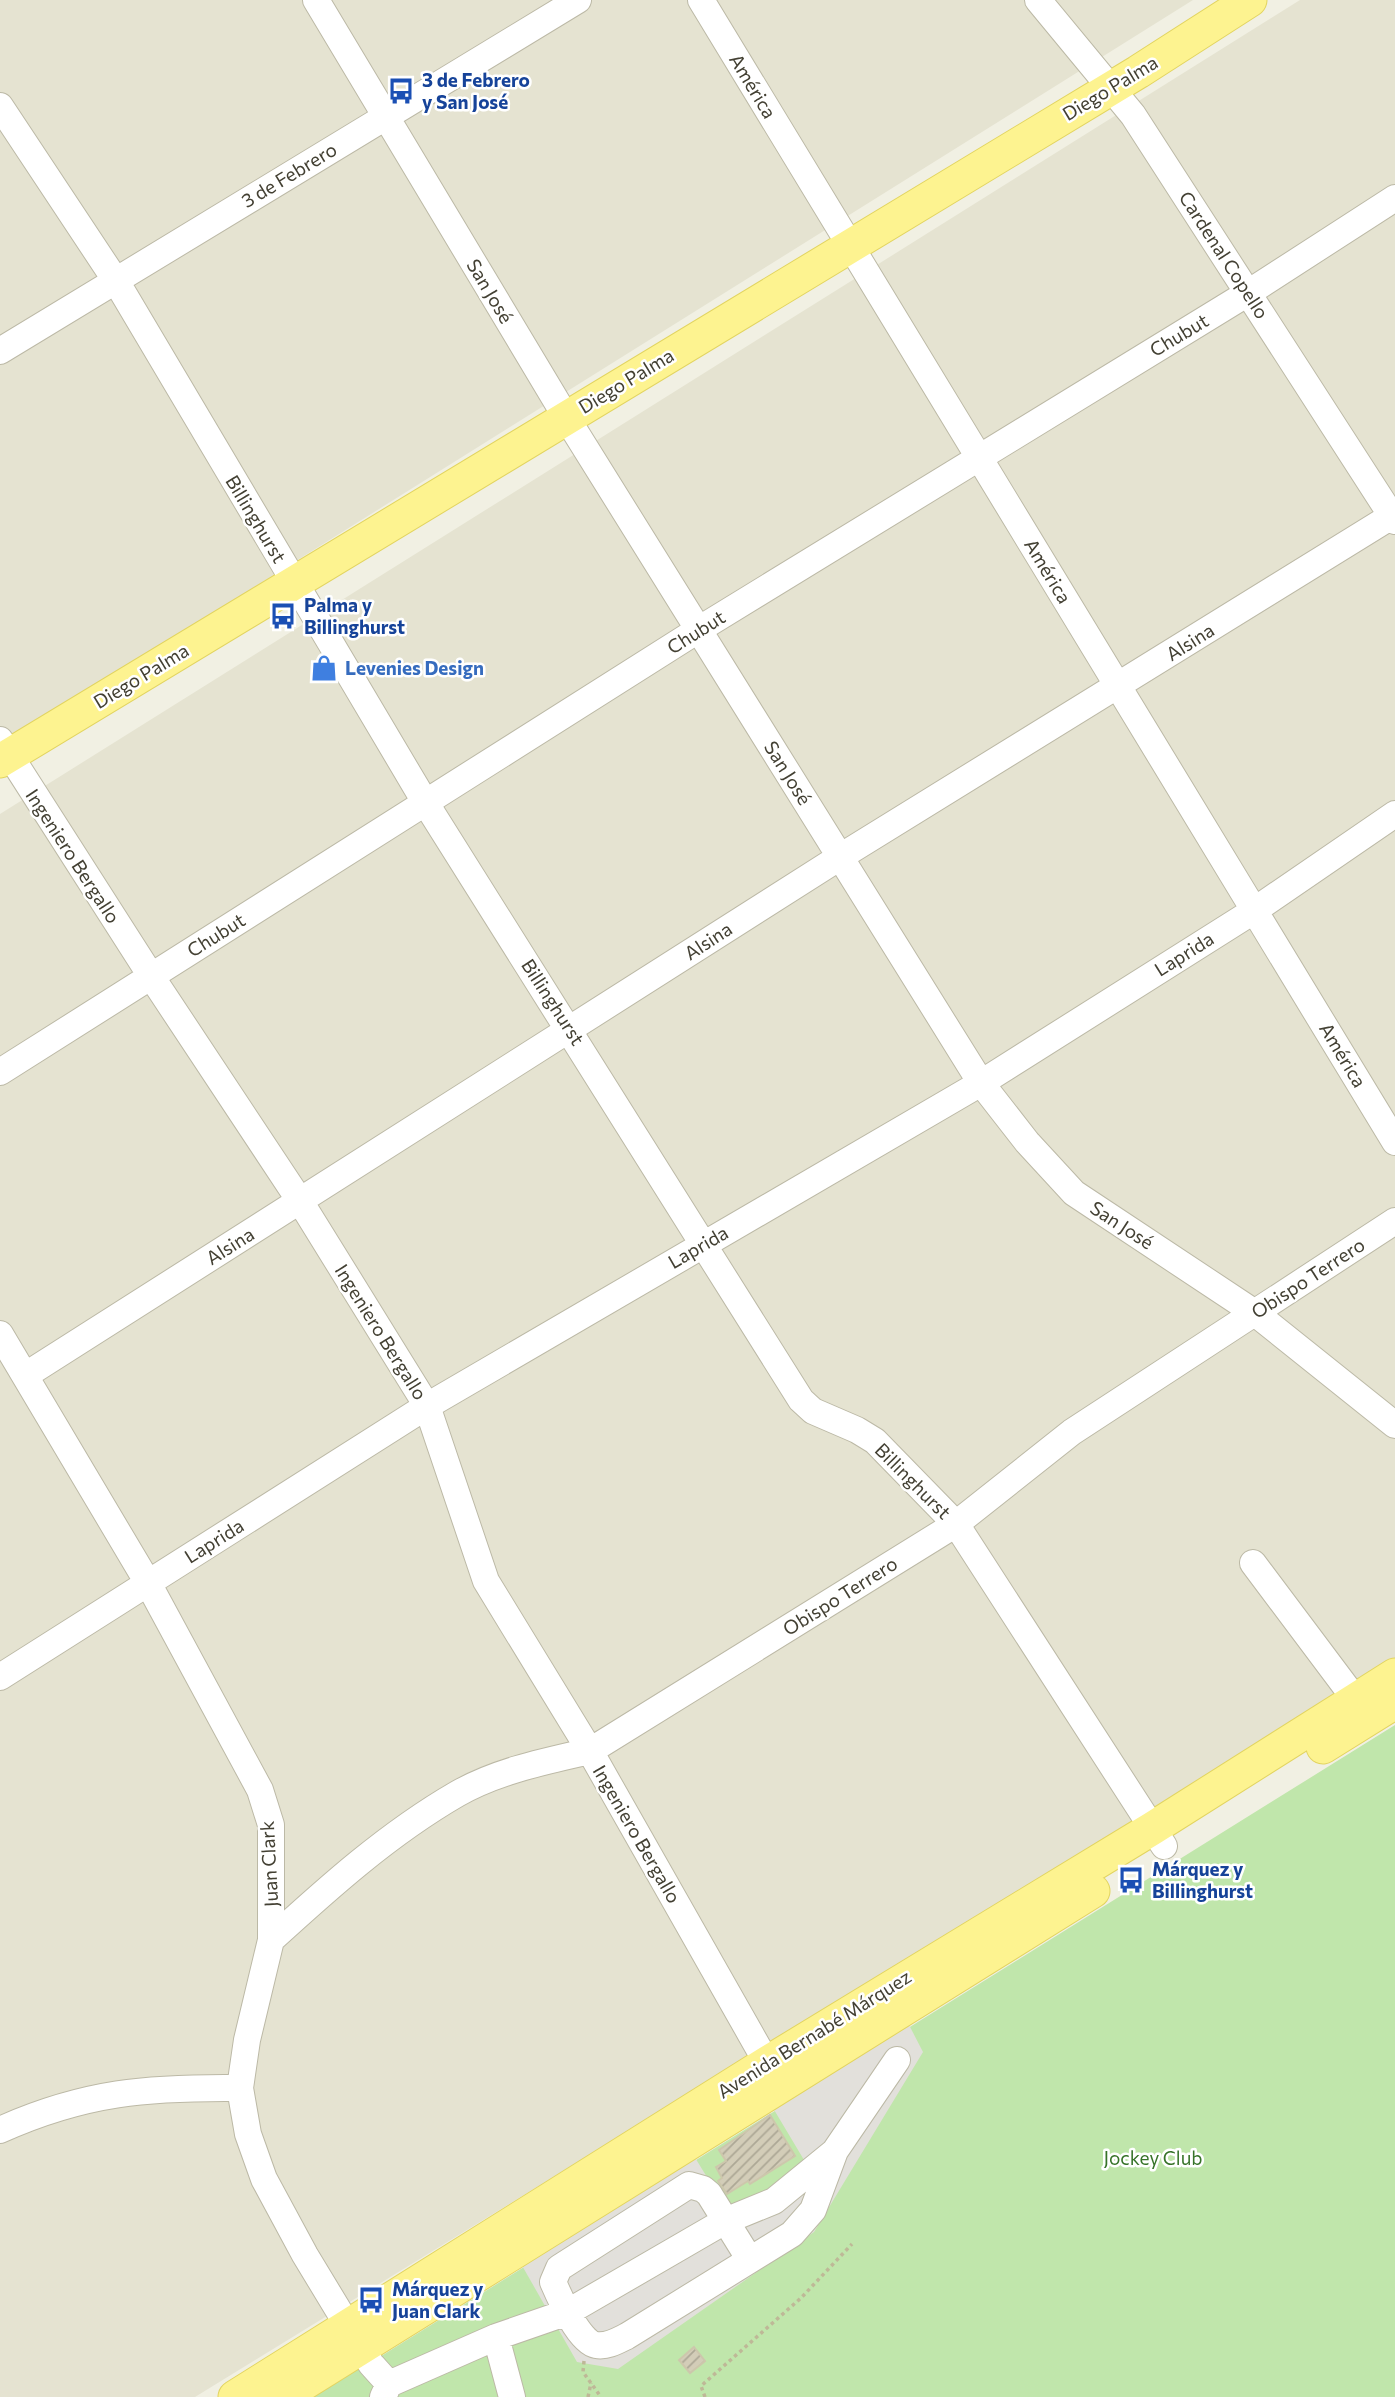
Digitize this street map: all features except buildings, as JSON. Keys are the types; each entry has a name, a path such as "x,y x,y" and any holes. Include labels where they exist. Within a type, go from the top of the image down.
{"main road":[{"name":"Diego Palma","path":"3,752 294,583 1112,87 1250,0"},
{"name":"Avenida Bernabé Márquez","path":"235,2397 355,2337 1158,1837 1355,1699 1395,1675"},
{"name":"Avenida Bernabé Márquez","path":"282,2397 355,2337 767,2063 1395,1702"}],"street":[{"name":"San José","path":"316,0 566,417 981,1083 1027,1142 1074,1193 1255,1313 1395,1425"},
{"name":"3 de Febrero","path":"0,351 578,0"},
{"name":"América","path":"701,0 1395,1142"},
{"name":"Cardenal Copello","path":"1038,0 1112,87 1394,517"},
{"name":"Billinghurst","path":"0,106 116,281 425,803 570,1029 801,1400 813,1411 875,1441 956,1524 1158,1837"},
{"name":"Chubut","path":"0,1072 698,629 1248,293 1395,198"},
{"name":"Alsina","path":"26,1376 840,857 1394,517"},
{"name":"Ingeniero Bergallo","path":"3,752 300,1201 427,1406 486,1581 590,1751 767,2063"},
{"name":"Laprida","path":"0,1677 427,1406 981,1083 1255,909 1395,814"},
{"name":"Obispo Terrero","path":"271,1940 352,1866 458,1793 528,1766 590,1751 956,1524 1072,1432 1395,1221"},
{"name":"Juan Clark","path":"0,1334 148,1583 260,1790 271,1825 271,1940 247,2040 240,2088 248,2134 264,2179 386,2390"},
{"path":"1253,1563 1355,1699"},
{"path":"750,2260 703,2189 689,2185 559,2268 553,2282 568,2312 588,2342 597,2346 610,2344 750,2260 802,2225 813,2210 835,2151 897,2060"},
{"path":"0,2130 44,2110 99,2096 167,2087 240,2088"},
{"path":"386,2390 496,2337 568,2312 725,2221 774,2201 835,2151"},
{"path":"496,2337 512,2397"}],"path":[{"path":"705,2397 701,2386 801,2298 852,2244"},
{"path":"588,2342 583,2369 601,2397"},
{"path":"588,2397 591,2383"}],"shaded area":[{"path":"0,0 1193,0 0,746"},
{"path":"1300,0 1395,0 1395,1660 195,2397 0,2397 0,814"},
{"path":"908,2023 923,2052 814,2232 618,2369 577,2362 520,2262 694,2156 729,2213 807,2165 773,2108"}],"green space":[{"name":"Jockey Club","path":"1395,1725 1395,2397 298,2397 370,2363"}],"place":[{"name":"3 de Febrero y San José","path":"401,91"},
{"name":"Palma y Billinghurst","path":"283,616"},
{"name":"Levenies Design","path":"324,668"},
{"name":"Márquez y Billinghurst","path":"1131,1880"},
{"name":"Márquez y Juan Clark","path":"371,2300"}]}
